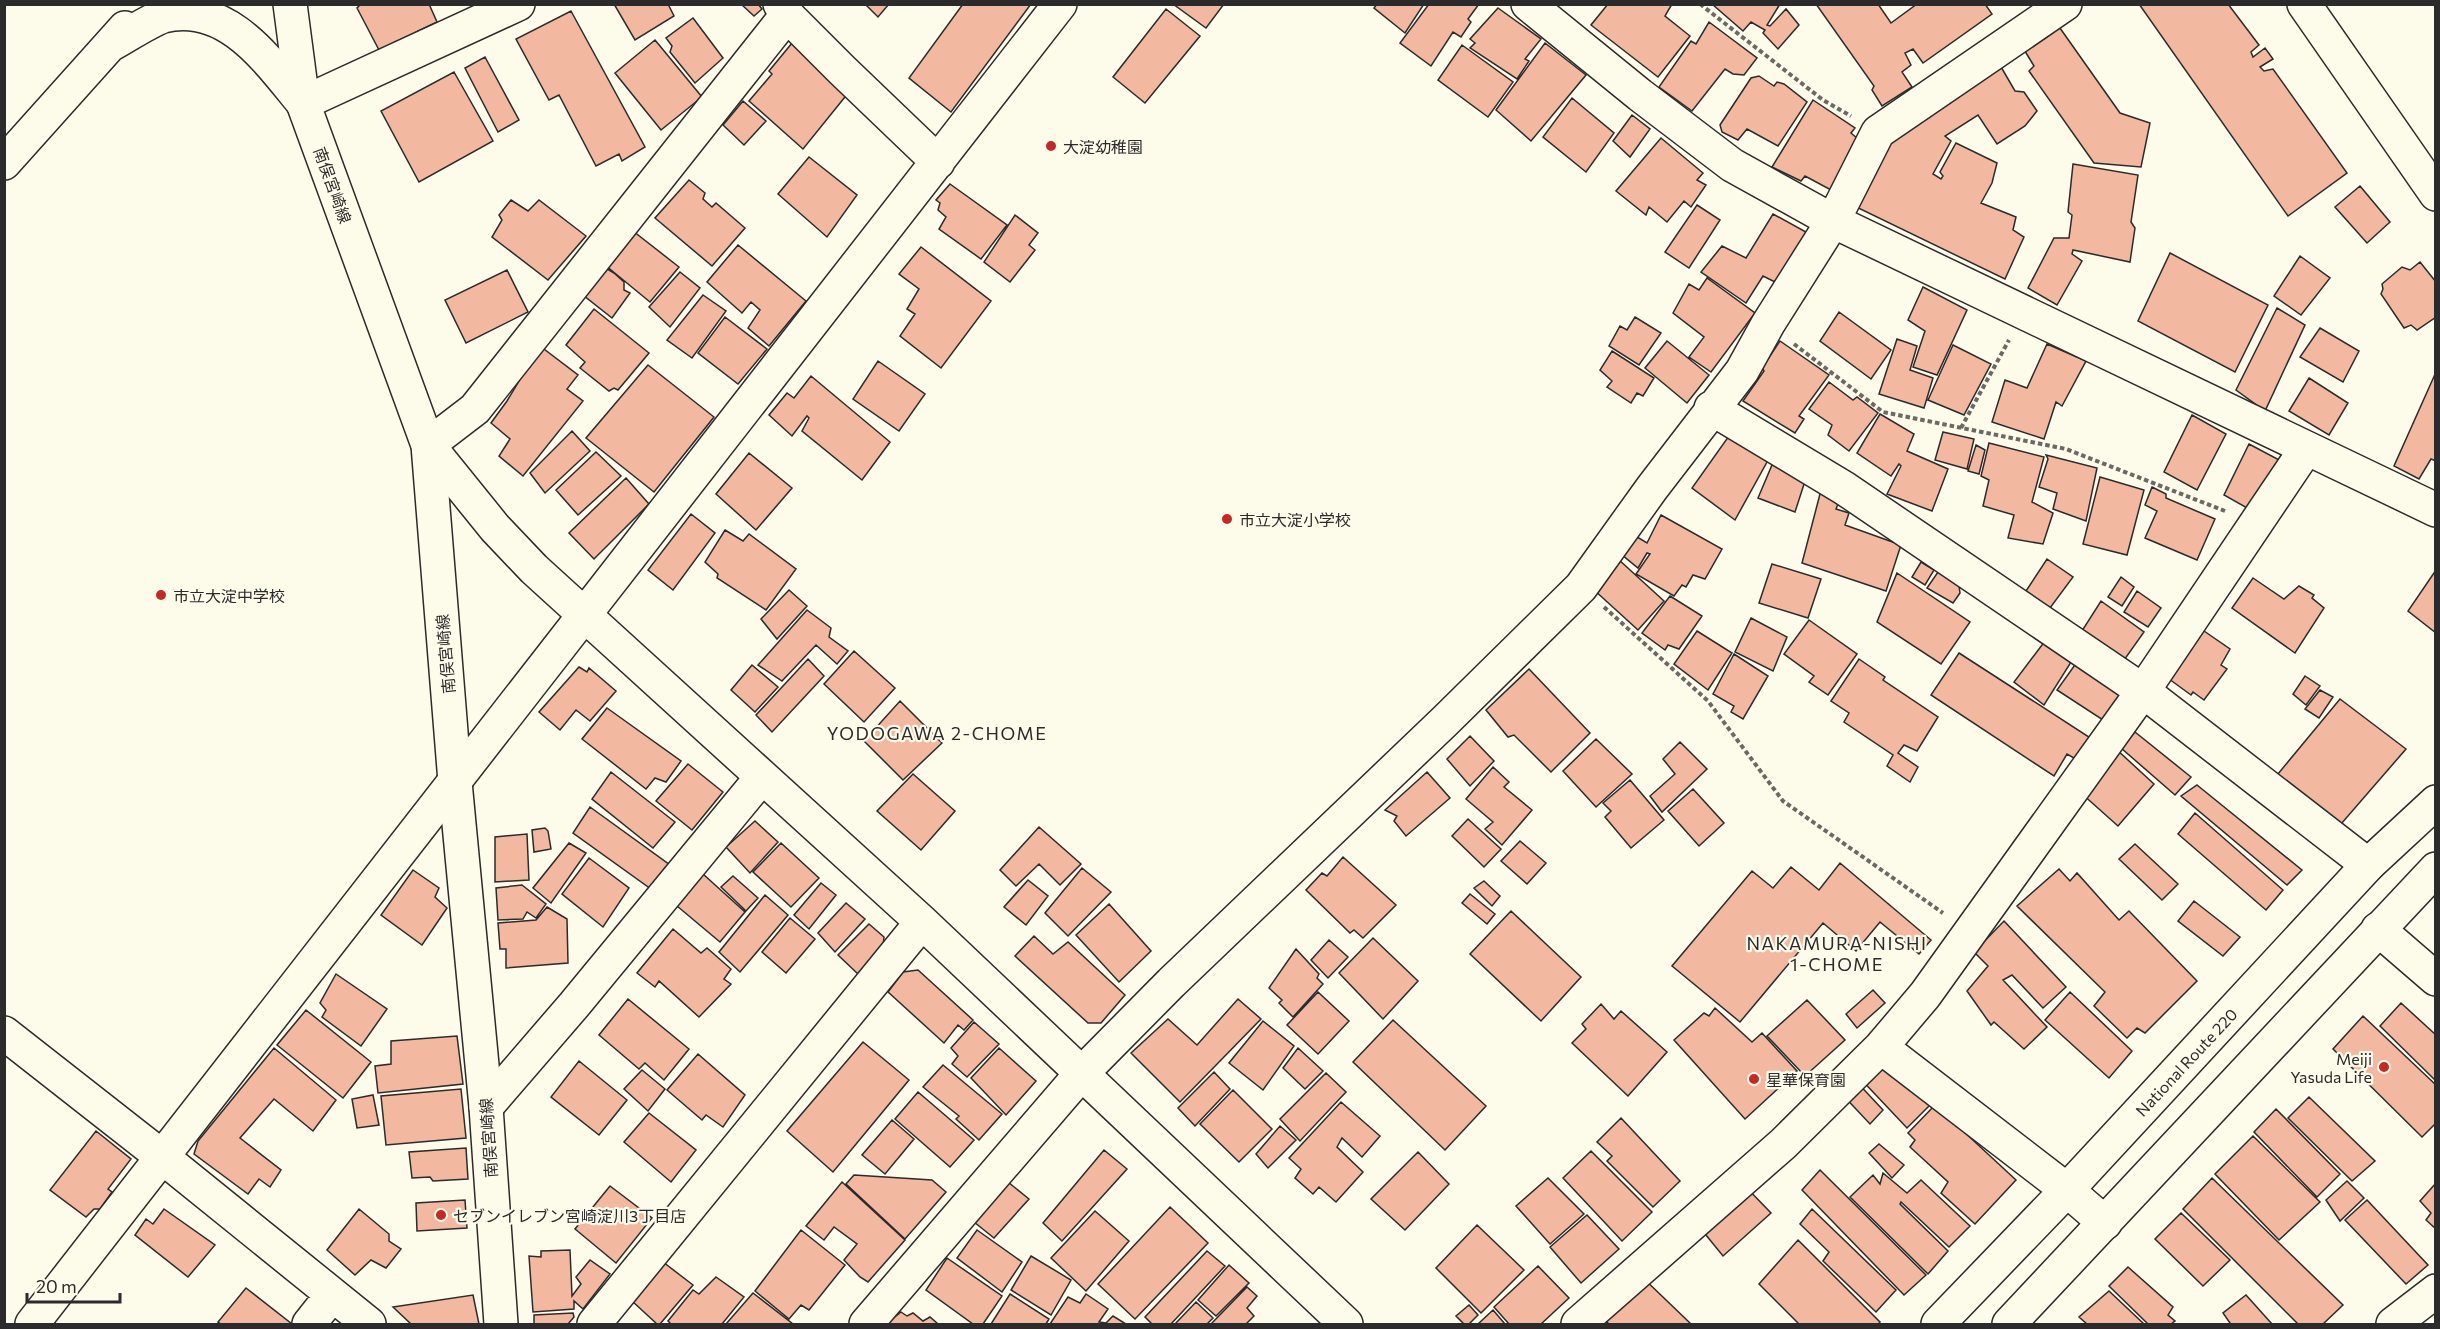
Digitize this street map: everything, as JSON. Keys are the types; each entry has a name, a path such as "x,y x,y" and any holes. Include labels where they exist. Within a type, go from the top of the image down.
{"main road":[{"path":"4,163 146,4"},
{"name":"南俣宮崎線","path":"290,4 303,103 428,445 455,782 486,1107 501,1324"},
{"path":"110,45 163,16 194,10 220,17 248,38 303,103 518,4"},
{"path":"32,1324 1060,4"},
{"path":"1528,4 1640,95 1732,165 1833,221 2436,510"},
{"path":"866,1324 1081,1074 1171,982 1581,587 1712,408 1742,371 1768,324 1833,221 1878,132 2065,4"},
{"path":"2304,4 2436,194"},
{"path":"938,162 784,10 475,409 428,445 495,528 534,569 922,922 1346,1324"},
{"path":"1712,408 1854,495 2144,691 2368,865"},
{"path":"1578,1324 1784,1144 1881,1047 1925,994 2144,691 2306,449"},
{"path":"486,1107 574,1005 762,777"},
{"name":"National Route 220","path":"1938,1324 2067,1190 2368,865 2436,802"},
{"path":"2009,1324 2436,869"},
{"path":"594,1324 922,922"},
{"path":"2378,929 2436,979"},
{"path":"4,1033 369,1324"},
{"path":"1881,1047 2067,1190 2105,1223"},
{"path":"2392,1324 2436,1291"},
{"path":"309,1324 332,1295"}],"path":[{"path":"1700,4 1823,100 1878,132"},
{"path":"1961,428 2024,313"},
{"path":"1768,324 1883,412 2066,449 2256,523"},
{"path":"1581,587 1708,701 1783,801 1970,932"}],"building":[{"path":"361,4 429,4 437,22 379,50 357,8"},
{"path":"614,4 668,4 674,16 635,40"},
{"path":"741,4 758,4 762,9 754,16"},
{"path":"865,4 889,4 878,17"},
{"path":"963,4 1031,4 951,112 909,78"},
{"path":"1173,4 1224,4 1206,28"},
{"path":"1377,4 1424,4 1405,33 1374,8"},
{"path":"1429,4 1479,4 1468,19 1471,22 1461,37 1453,32 1431,66 1400,43"},
{"path":"1608,4 1672,4 1665,16 1690,36 1658,77 1591,25"},
{"path":"1712,4 1780,4 1767,25 1770,26 1786,9 1799,25 1778,49 1763,33 1765,30 1751,22 1743,31"},
{"path":"1816,4 1878,4 1891,23 1917,4 1985,4 1992,14 1923,63 1913,49 1905,53 1911,65 1902,72 1912,87 1882,106 1872,90 1874,86"},
{"path":"2139,4 2228,4 2259,45 2251,52 2253,57 2265,48 2273,59 2260,67 2264,71 2273,69 2347,173 2288,216"},
{"path":"1498,8 1541,39 1525,59 1529,61 1517,79 1470,48 1475,43 1470,39"},
{"path":"1166,9 1200,36 1145,103 1113,77"},
{"path":"571,11 645,147 622,161 619,154 596,166 559,95 549,100 516,39"},
{"path":"693,18 723,58 695,83 670,52 672,46 666,38"},
{"path":"2055,21 2120,113 2150,123 2141,167 2094,163 2029,71 2034,66 2020,43"},
{"path":"1709,22 1757,58 1744,75 1733,74 1725,69 1692,111 1659,87 1691,41 1696,44"},
{"path":"802,31 853,87 803,149 749,101 772,74 769,71"},
{"path":"655,40 702,97 661,130 615,73"},
{"path":"1545,43 1586,75 1531,141 1496,110"},
{"path":"1462,45 1513,82 1488,117 1438,80"},
{"path":"485,57 519,120 498,132 465,68"},
{"path":"1997,60 2015,91 2024,92 2037,111 2025,126 1997,144 1978,115 1945,136 1951,141 1933,174 1941,179 1943,176 1940,172 1956,143 1997,163 1992,183 1981,203 2016,217 2013,230 2024,237 2005,279 1848,203 1904,121"},
{"path":"454,72 493,141 419,182 381,111"},
{"path":"1759,76 1774,86 1777,82 1784,84 1807,102 1778,146 1747,129 1738,140 1722,132 1720,125 1751,78"},
{"path":"1572,98 1614,133 1586,172 1543,137"},
{"path":"1813,100 1855,128 1851,133 1858,139 1831,190 1805,176 1801,181 1772,167"},
{"path":"743,101 766,121 744,145 723,125"},
{"path":"1632,115 1650,129 1630,157 1613,141"},
{"path":"1661,138 1703,173 1697,180 1706,185 1691,207 1684,201 1667,222 1649,207 1646,215 1616,191"},
{"path":"809,157 857,195 827,237 778,194"},
{"path":"2073,164 2138,175 2131,222 2135,228 2130,262 2073,250 2072,254 2082,261 2057,305 2028,288 2054,238 2069,238 2072,215 2068,212"},
{"path":"689,180 705,193 703,199 712,207 716,203 745,228 712,266 655,218"},
{"path":"950,184 1007,225 981,259 939,229 946,217 938,210 940,203 936,200"},
{"path":"2360,186 2390,222 2367,243 2335,207"},
{"path":"511,200 528,211 539,200 586,236 548,280 492,237 502,220 499,215"},
{"path":"1697,205 1720,220 1689,268 1665,252"},
{"path":"1773,214 1806,232 1777,283 1763,276 1746,303 1701,272 1722,246 1746,258"},
{"path":"1015,215 1038,233 1029,245 1035,250 1010,282 984,262"},
{"path":"633,231 679,267 650,302 605,265"},
{"path":"738,245 806,301 769,346 748,328 760,310 751,302 742,313 707,282"},
{"path":"921,247 991,301 941,368 900,336 915,314 907,309 919,289 899,274"},
{"path":"2170,253 2268,305 2235,372 2138,321"},
{"path":"2300,256 2330,278 2301,315 2274,296"},
{"path":"2420,262 2436,282 2436,317 2417,330 2411,325 2404,328 2381,294 2382,284 2402,267 2410,270"},
{"path":"604,267 624,282 624,290 630,293 612,318 583,295"},
{"path":"507,270 528,312 466,343 445,300"},
{"path":"680,272 700,288 670,327 649,307"},
{"path":"1707,278 1755,313 1711,372 1689,357 1704,337 1673,313 1689,284 1699,290"},
{"path":"1923,287 1967,310 1937,375 1913,367 1925,331 1908,320"},
{"path":"703,295 726,311 692,358 667,340"},
{"path":"2277,308 2305,325 2265,411 2236,390"},
{"path":"594,309 649,353 618,390 614,388 609,391 580,368 585,362 566,345"},
{"path":"1839,312 1891,350 1871,379 1820,341"},
{"path":"725,317 767,349 738,384 698,353"},
{"path":"1635,317 1661,333 1639,365 1609,346 1620,326 1627,330"},
{"path":"2320,328 2359,351 2343,382 2300,357"},
{"path":"1897,339 1917,346 1910,370 1933,378 1924,408 1879,394"},
{"path":"1667,341 1709,375 1687,403 1645,368"},
{"path":"1780,341 1829,375 1799,416 1804,419 1795,433 1743,401 1764,371 1762,368"},
{"path":"2047,344 2086,361 2062,406 2056,402 2044,439 1992,422 2005,380 2027,388"},
{"path":"1953,345 1991,364 1964,415 1928,400"},
{"path":"540,346 578,375 567,389 583,401 523,476 499,456 510,439 491,423"},
{"path":"1612,351 1654,378 1643,396 1637,393 1631,403 1607,387 1612,381 1600,370"},
{"path":"878,361 925,394 899,431 853,399"},
{"path":"648,365 714,417 654,492 586,438"},
{"path":"2436,372 2436,461 2431,459 2419,479 2394,466"},
{"path":"811,376 890,442 862,480 802,431 809,418 807,416 792,436 769,415 787,393 794,398"},
{"path":"2309,378 2348,403 2329,435 2289,411"},
{"path":"1829,382 1853,400 1857,397 1878,413 1849,451 1828,435 1832,425 1809,409"},
{"path":"1880,414 1914,434 1907,451 1948,469 1932,511 1887,494 1901,466 1899,464 1891,476 1857,453"},
{"path":"2192,415 2226,434 2197,490 2164,472"},
{"path":"1736,426 1772,453 1735,520 1692,488"},
{"path":"572,431 590,451 545,493 530,473"},
{"path":"1943,432 1974,439 1967,469 1935,460"},
{"path":"1989,443 2044,457 2032,502 2053,513 2043,544 2008,538 2014,515 1983,506 1989,480 1981,476"},
{"path":"2249,444 2283,462 2256,513 2224,495"},
{"path":"1976,445 1985,450 1979,474 1968,471"},
{"path":"596,452 621,476 578,515 556,490"},
{"path":"749,453 792,488 756,530 716,494"},
{"path":"2046,455 2097,468 2086,521 2053,509 2057,493 2039,487 2048,459"},
{"path":"1772,465 1807,475 1795,512 1758,498"},
{"path":"2100,477 2144,490 2127,555 2083,544"},
{"path":"626,478 649,504 594,559 569,533"},
{"path":"2152,487 2166,494 2166,498 2215,519 2197,560 2145,538 2157,511 2145,505"},
{"path":"1830,492 1840,499 1836,509 1849,513 1845,525 1901,545 1886,591 1802,563 1820,494"},
{"path":"691,514 715,533 673,590 648,570"},
{"path":"1661,515 1722,549 1705,579 1693,575 1686,587 1682,585 1674,596 1636,574 1650,554 1647,553 1638,568 1621,554 1634,535 1647,543"},
{"path":"725,530 743,541 749,534 796,569 766,610 717,578 718,574 705,562"},
{"path":"1618,559 1664,601 1638,630 1593,589"},
{"path":"2047,559 2073,577 2050,608 2026,591"},
{"path":"1921,562 1934,570 1925,585 1912,577"},
{"path":"1772,564 1821,579 1808,618 1759,603"},
{"path":"2436,570 2436,633 2408,611"},
{"path":"1938,572 1959,586 1960,593 1953,603 1927,588"},
{"path":"1897,573 1970,622 1941,664 1877,622"},
{"path":"2121,577 2134,587 2122,606 2108,597"},
{"path":"2253,578 2284,599 2299,586 2314,595 2312,598 2324,608 2295,653 2232,608"},
{"path":"789,590 807,606 777,639 761,619"},
{"path":"2137,591 2161,608 2148,627 2124,612"},
{"path":"1670,596 1702,616 1679,649 1668,645 1665,650 1642,633"},
{"path":"2101,601 2144,632 2122,663 2080,634"},
{"path":"807,610 831,628 829,637 848,651 837,664 816,645 782,681 758,665"},
{"path":"1751,618 1787,637 1773,671 1735,652"},
{"path":"1809,620 1857,654 1828,695 1809,682 1814,676 1784,654"},
{"path":"1697,631 1732,653 1708,690 1674,664"},
{"path":"2204,631 2230,649 2221,665 2227,669 2204,700 2193,692 2191,695 2165,676"},
{"path":"2045,641 2073,659 2044,705 2014,682"},
{"path":"854,651 895,688 864,722 824,684"},
{"path":"1959,653 2092,739 2079,761 2067,754 2054,776 1931,695"},
{"path":"1734,654 1768,676 1743,719 1731,712 1734,706 1713,694"},
{"path":"808,659 824,676 772,732 756,715"},
{"path":"1859,659 1885,677 1883,680 1938,717 1917,751 1904,745 1898,753 1918,767 1910,782 1887,766 1893,755 1844,722 1849,713 1831,701"},
{"path":"2077,662 2122,693 2103,720 2057,690"},
{"path":"752,665 778,687 755,712 731,690"},
{"path":"579,667 587,672 589,668 616,691 590,721 576,710 560,730 539,712"},
{"path":"1529,669 1590,733 1551,772 1514,735 1508,737 1486,710"},
{"path":"2305,676 2320,686 2306,705 2293,694"},
{"path":"2320,690 2333,697 2319,718 2305,709"},
{"path":"2340,699 2406,749 2335,831 2273,780"},
{"path":"900,701 942,743 903,780 864,741"},
{"path":"607,708 681,761 666,782 655,778 646,789 582,739"},
{"path":"2135,732 2191,777 2175,795 2121,748"},
{"path":"1470,736 1494,761 1470,786 1447,759"},
{"path":"1596,739 1632,774 1596,807 1563,771"},
{"path":"1680,742 1707,769 1662,812 1650,796 1675,774 1663,759"},
{"path":"2116,749 2154,784 2118,826 2081,793"},
{"path":"688,764 723,792 692,830 656,801"},
{"path":"1493,767 1509,782 1504,787 1532,810 1502,845 1485,829 1493,822 1466,799"},
{"path":"611,772 675,822 653,848 592,799"},
{"path":"1427,772 1450,798 1406,836 1394,821 1397,816 1385,810"},
{"path":"913,774 955,811 921,850 877,811"},
{"path":"1630,780 1664,820 1631,848 1605,817 1611,811 1603,803"},
{"path":"2197,785 2302,870 2287,885 2181,796"},
{"path":"1693,789 1724,823 1699,846 1668,811"},
{"path":"590,807 670,865 651,889 573,833"},
{"path":"2195,813 2283,890 2266,910 2178,834"},
{"path":"1468,819 1501,849 1484,867 1452,836"},
{"path":"755,821 778,842 750,873 726,847"},
{"path":"1039,827 1081,864 1060,885 1039,864 1016,886 1000,870"},
{"path":"545,828 548,831 551,849 534,852 532,830"},
{"path":"527,834 529,880 495,882 495,837"},
{"path":"1520,841 1546,863 1527,884 1501,861"},
{"path":"569,843 586,853 551,903 533,888"},
{"path":"781,843 819,878 791,907 753,872"},
{"path":"2135,844 2178,884 2162,900 2119,859"},
{"path":"1343,857 1396,905 1363,938 1354,930 1350,933 1306,890 1322,873 1327,876"},
{"path":"589,858 629,888 603,927 562,894"},
{"path":"1840,863 1931,940 1919,954 1880,922 1856,951 1823,923 1740,1022 1672,966 1752,871 1773,888 1791,867 1819,890"},
{"path":"1082,868 1111,892 1068,936 1045,913"},
{"path":"2059,869 2070,881 2077,873 2119,920 2129,911 2197,981 2145,1033 2137,1028 2127,1038 2094,1006 2105,992 2017,906"},
{"path":"413,870 439,888 435,897 447,908 422,945 381,915"},
{"path":"703,874 745,912 720,942 677,906"},
{"path":"733,876 758,898 746,911 721,887"},
{"path":"1028,880 1048,896 1026,925 1004,907"},
{"path":"1484,881 1500,896 1492,906 1474,888"},
{"path":"821,883 836,895 809,929 794,915"},
{"path":"522,885 546,904 536,918 527,912 523,919 498,920 496,888"},
{"path":"1470,894 1495,914 1487,924 1462,903"},
{"path":"765,895 788,915 740,972 719,952"},
{"path":"2194,901 2240,937 2223,956 2178,921"},
{"path":"846,903 865,919 835,952 818,933"},
{"path":"1109,904 1151,951 1119,982 1076,935"},
{"path":"547,907 567,919 568,963 506,968 506,949 500,949 498,923 536,920"},
{"path":"1511,911 1581,977 1541,1021 1470,954"},
{"path":"790,918 815,939 786,973 762,952"},
{"path":"2004,921 2066,987 2043,1008 2012,975 2003,980 2047,1027 2024,1049 1994,1022 1991,1025 1967,991 1988,966 1974,952"},
{"path":"869,924 884,937 883,947 859,975 838,955"},
{"path":"673,929 701,953 707,948 731,969 724,979 731,984 699,1017 659,981 655,987 637,973"},
{"path":"1034,936 1053,954 1068,942 1125,995 1101,1023 1088,1023 1015,956"},
{"path":"1373,938 1418,981 1383,1019 1339,973"},
{"path":"1329,940 1348,957 1328,978 1311,960"},
{"path":"1296,949 1319,974 1317,978 1323,984 1293,1017 1279,1003 1282,1000 1269,988"},
{"path":"918,970 973,1020 964,1030 958,1025 944,1043 888,992 903,972"},
{"path":"336,974 387,1009 361,1046 322,1017 326,1010 320,1003"},
{"path":"1873,990 1885,1003 1857,1028 1846,1014"},
{"path":"1318,992 1349,1021 1318,1054 1287,1025"},
{"path":"2070,992 2132,1051 2109,1078 2045,1020"},
{"path":"628,999 689,1049 664,1080 645,1063 639,1069 599,1035"},
{"path":"1238,999 1261,1019 1180,1102 1131,1053 1168,1019 1197,1045"},
{"path":"1807,1000 1845,1040 1805,1076 1767,1036"},
{"path":"2401,1003 2436,1035 2436,1081 2380,1026"},
{"path":"1601,1004 1614,1019 1621,1011 1667,1052 1628,1096 1572,1043 1586,1029 1582,1024"},
{"path":"1715,1008 1752,1042 1762,1033 1797,1071 1745,1119 1674,1040 1704,1013 1709,1016"},
{"path":"306,1010 371,1062 343,1098 277,1045"},
{"name":"Meiji Yasuda Life","path":"2363,1016 2436,1085 2436,1123 2422,1137 2333,1049"},
{"path":"1393,1020 1486,1106 1445,1150 1353,1062"},
{"path":"1263,1021 1294,1046 1263,1090 1229,1063"},
{"path":"974,1022 999,1044 967,1077 952,1064 958,1056 951,1048"},
{"path":"457,1036 463,1084 378,1093 375,1066 391,1064 391,1041"},
{"path":"863,1042 909,1080 833,1172 787,1131"},
{"path":"274,1048 336,1100 313,1131 274,1099 240,1138 281,1170 270,1187 259,1179 248,1194 194,1154 198,1141"},
{"path":"999,1048 1036,1081 1006,1115 971,1078"},
{"path":"1298,1048 1323,1071 1305,1089 1283,1068"},
{"path":"1882,1051 1932,1103 1907,1128 1857,1075"},
{"path":"698,1054 745,1095 723,1127 706,1115 702,1120 667,1090"},
{"path":"579,1061 627,1100 599,1135 551,1097"},
{"path":"943,1065 1002,1114 979,1140 956,1119 959,1116 923,1087"},
{"path":"642,1070 665,1089 648,1111 624,1089"},
{"path":"1214,1072 1230,1089 1195,1126 1178,1108"},
{"path":"1326,1073 1346,1092 1300,1141 1280,1119"},
{"path":"1854,1079 1883,1110 1870,1124 1840,1092"},
{"path":"461,1089 466,1138 386,1145 381,1096"},
{"path":"1233,1090 1272,1129 1239,1162 1200,1124"},
{"path":"918,1092 974,1140 950,1167 895,1119"},
{"path":"373,1095 379,1125 357,1128 352,1099"},
{"path":"2309,1097 2375,1161 2352,1181 2288,1118"},
{"path":"1341,1102 1380,1136 1362,1157 1342,1138 1337,1147 1363,1172 1336,1202 1319,1187 1313,1194 1295,1178 1301,1169 1289,1158"},
{"path":"1935,1105 2016,1180 1975,1224 1941,1193 1948,1182 1910,1147 1915,1140 1908,1133"},
{"path":"2276,1109 2340,1174 2317,1197 2254,1132"},
{"path":"649,1113 696,1150 671,1182 624,1142"},
{"path":"1621,1118 1680,1181 1653,1207 1607,1161 1612,1156 1597,1142"},
{"path":"892,1120 914,1139 885,1174 862,1155"},
{"path":"1280,1126 1296,1140 1268,1168 1256,1154"},
{"path":"96,1131 131,1159 108,1189 112,1192 100,1209 94,1209 86,1217 50,1190"},
{"path":"2253,1136 2320,1202 2279,1240 2215,1174"},
{"path":"1879,1144 1904,1165 1892,1178 1869,1153"},
{"path":"466,1148 468,1179 433,1181 430,1177 412,1178 409,1152"},
{"path":"1104,1150 1127,1169 1062,1241 1043,1223"},
{"path":"1591,1151 1652,1212 1622,1241 1563,1178"},
{"path":"1418,1152 1449,1184 1405,1230 1371,1199"},
{"path":"1820,1170 1926,1275 1904,1295 1802,1190"},
{"path":"1883,1173 1907,1193 1921,1180 1970,1226 1949,1247 1901,1202 1900,1204 1948,1251 1928,1274 1850,1197 1873,1175 1880,1184"},
{"path":"854,1175 932,1180 946,1192 905,1239 846,1184"},
{"path":"1548,1178 1584,1214 1550,1244 1516,1206"},
{"path":"2212,1178 2343,1305 2323,1324 2298,1324 2183,1209"},
{"path":"2347,1181 2364,1198 2340,1221 2326,1200"},
{"path":"842,1182 905,1240 868,1282 844,1260 857,1244 834,1227 824,1240 806,1226"},
{"path":"1008,1182 1029,1199 994,1238 974,1222"},
{"path":"1742,1183 1771,1213 1723,1256 1697,1224"},
{"path":"2436,1183 2436,1229 2426,1220 2431,1213 2420,1201"},
{"path":"610,1186 652,1218 616,1263 575,1229"},
{"name":"セブンイレブン宮崎淀川3丁目店","path":"465,1200 467,1228 417,1231 416,1203"},
{"path":"2367,1200 2428,1265 2406,1284 2345,1220"},
{"path":"1170,1207 1208,1243 1135,1319 1098,1284"},
{"path":"164,1209 215,1245 188,1277 135,1235 146,1219 153,1224"},
{"path":"359,1209 389,1234 389,1241 401,1249 386,1268 371,1260 355,1275 327,1250"},
{"path":"1812,1209 1896,1290 1876,1312 1823,1261 1829,1252 1800,1224"},
{"path":"1095,1211 1129,1241 1086,1291 1051,1258"},
{"path":"2181,1213 2230,1260 2203,1286 2155,1239"},
{"path":"1587,1215 1619,1249 1581,1283 1550,1247"},
{"path":"1477,1225 1524,1270 1481,1313 1436,1268"},
{"path":"801,1230 845,1265 809,1310 801,1305 789,1319 755,1291"},
{"path":"977,1230 1022,1262 1002,1292 957,1258"},
{"path":"1798,1240 1880,1322 1878,1324 1799,1324 1759,1284"},
{"path":"570,1250 572,1296 581,1284 576,1277 590,1260 610,1274 583,1309 574,1301 574,1309 533,1312 529,1256 541,1257 541,1251"},
{"path":"1207,1251 1225,1266 1171,1324 1152,1324 1145,1317"},
{"path":"1031,1256 1071,1280 1051,1315 1011,1290"},
{"path":"947,1258 1002,1296 983,1324 973,1324 926,1290"},
{"path":"663,1262 693,1285 660,1324 657,1324 632,1301"},
{"path":"1229,1265 1249,1283 1216,1316 1198,1300"},
{"path":"1538,1266 1569,1298 1541,1324 1509,1324 1494,1307"},
{"path":"2128,1267 2173,1307 2168,1315 2175,1321 2171,1324 2148,1324 2109,1286"},
{"path":"1639,1274 1691,1324 1609,1324 1598,1313"},
{"path":"716,1277 744,1297 722,1324 671,1324 668,1321 693,1290 699,1294"},
{"path":"1247,1287 1257,1296 1247,1308 1254,1316 1246,1324 1211,1324"},
{"path":"246,1288 292,1324 221,1324 218,1322"},
{"path":"2109,1291 2144,1324 2087,1324 2079,1317"},
{"path":"753,1293 793,1324 726,1324"},
{"path":"1010,1294 1049,1319 1046,1324 991,1324"},
{"path":"1086,1294 1108,1309 1099,1322 1106,1323 1113,1316 1126,1324 1050,1324 1068,1297 1080,1303"},
{"path":"473,1295 479,1324 411,1324 393,1307"},
{"path":"2246,1295 2272,1324 2228,1324 2230,1323 2223,1313"},
{"path":"1196,1302 1213,1318 1207,1324 1175,1324"},
{"path":"1469,1305 1478,1315 1469,1324 1464,1324 1456,1316"},
{"path":"1493,1310 1505,1324 1478,1324"},
{"path":"901,1312 907,1316 913,1313 923,1321 930,1317 938,1324 886,1324"},
{"path":"573,1313 574,1317 568,1324 534,1324 534,1315"}],"place":[{"name":"大淀幼稚園","path":"1051,146"},
{"name":"市立大淀小学校","path":"1227,519"},
{"name":"市立大淀中学校","path":"161,595"},
{"name":"Meiji Yasuda Life","path":"2384,1067"},
{"name":"星華保育園","path":"1754,1079"},
{"name":"セブンイレブン宮崎淀川3丁目店","path":"441,1215"}],"district":[{"name":"YODOGAWA 2-CHOME","path":"937,733"},
{"name":"NAKAMURA-NISHI 1-CHOME","path":"1837,953"}]}
